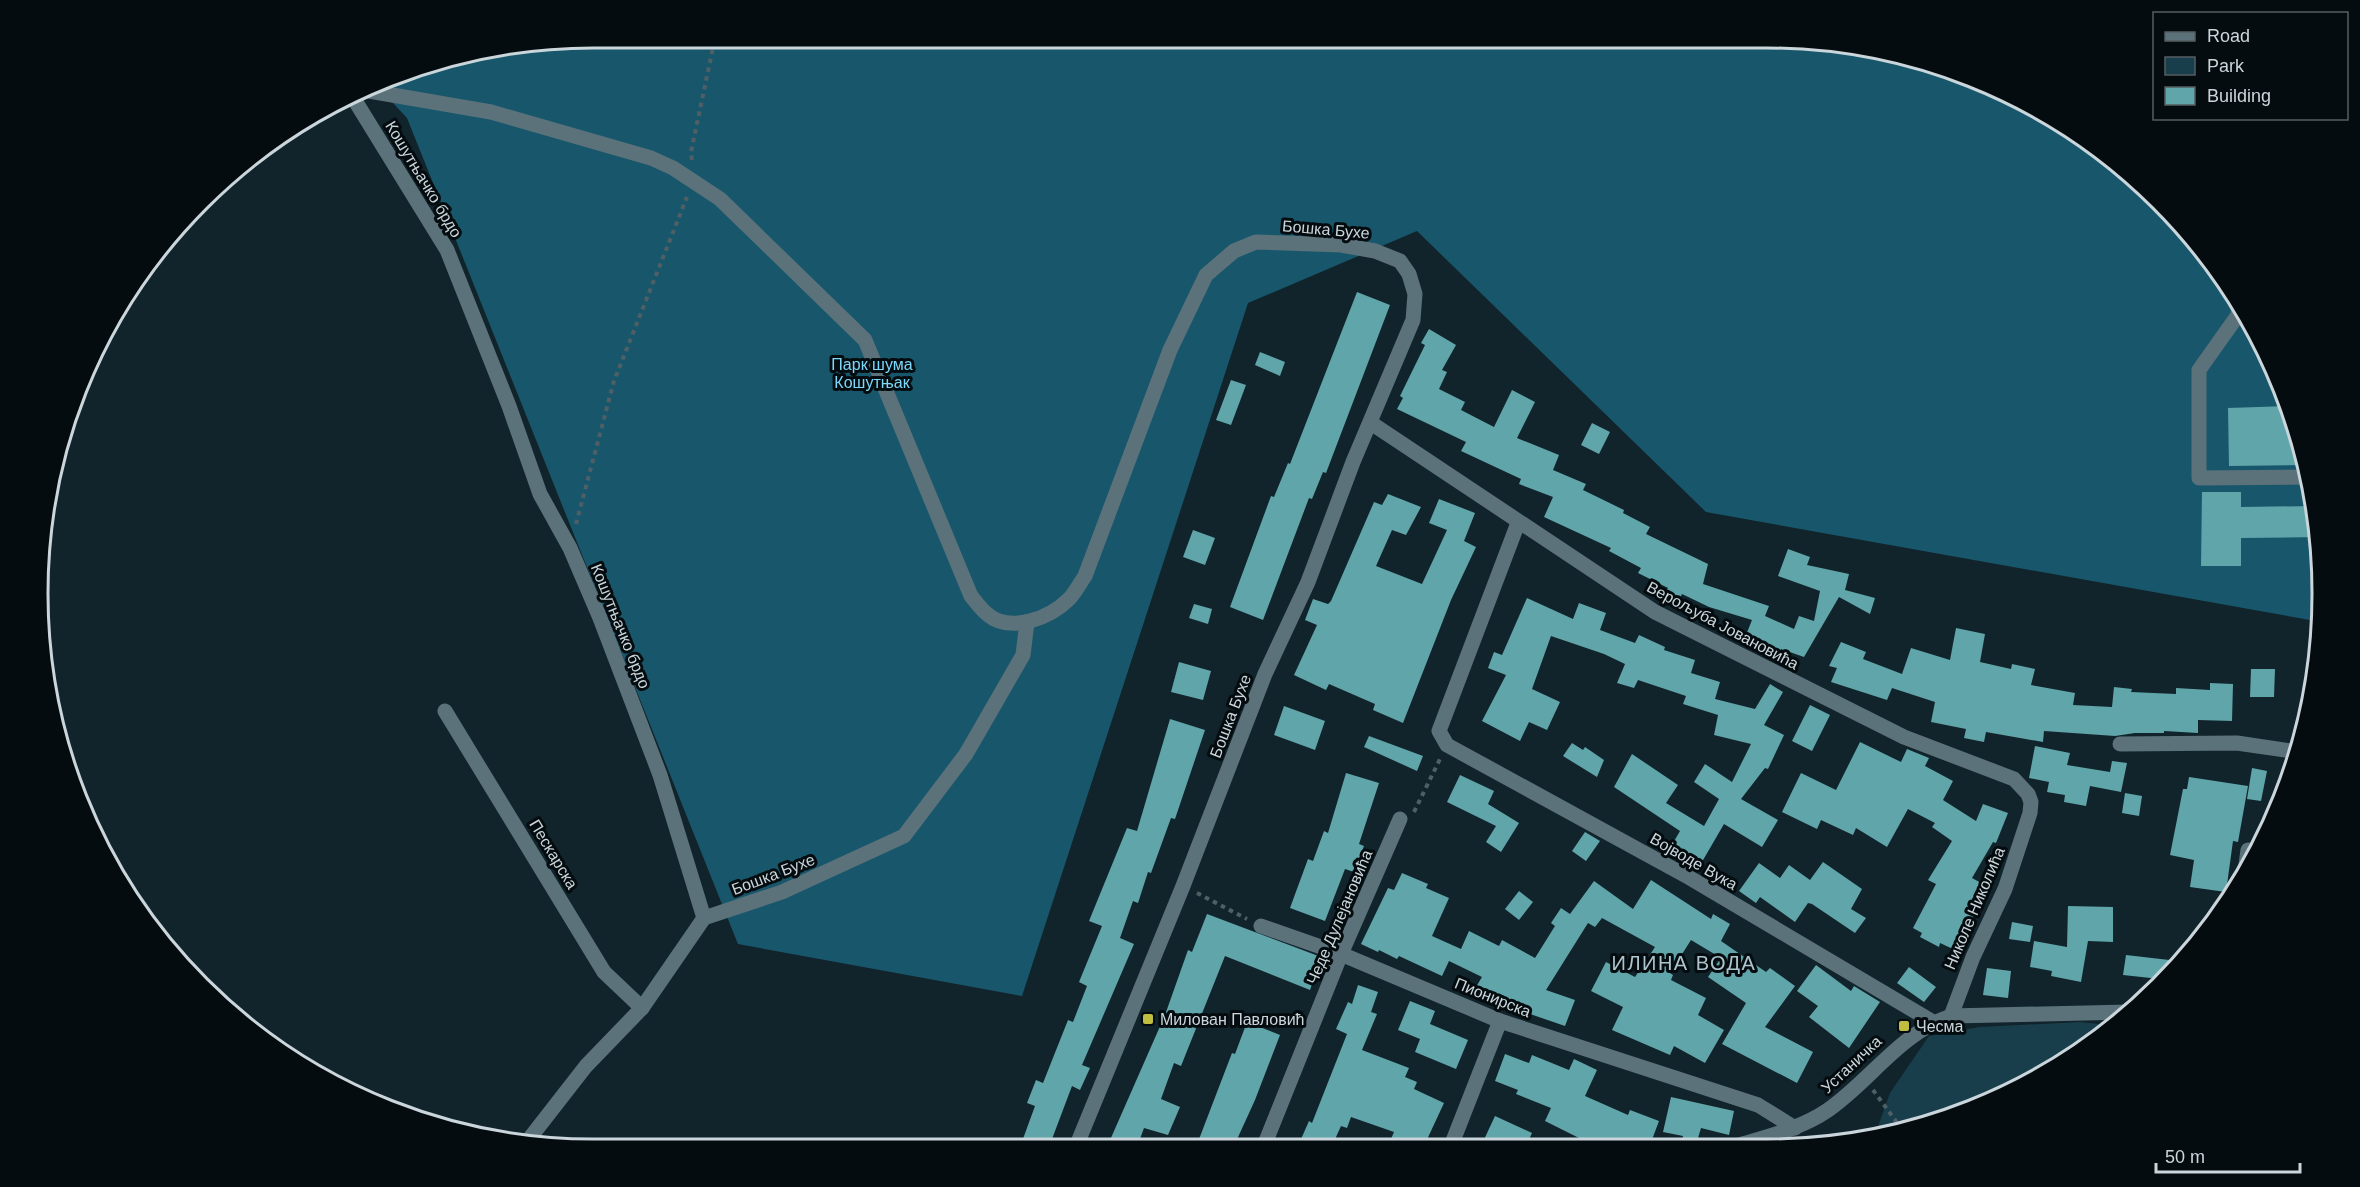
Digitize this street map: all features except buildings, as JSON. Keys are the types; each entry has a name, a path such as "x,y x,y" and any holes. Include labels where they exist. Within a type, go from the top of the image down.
{"street":[{"path":"379,93 490,112 651,158 693,180 747,223 865,340 971,596 987,615 1005,623 1027,622"},
{"name":"Кошутњачко брдо","path":"356,102 447,250 471,307 540,494 570,548 600,618 660,775 704,918"},
{"name":"Бошка Бухе","path":"704,918 782,892 903,836 966,754 1023,655 1027,622 1049,615 1070,598 1085,576 1170,350 1206,275 1234,251 1256,242 1341,245 1375,251 1400,261 1409,274 1415,294 1413,320 1353,462 1308,582 1265,674 1183,886 1079,1139"},
{"path":"2237,317 2199,370 2199,478 2299,477"},
{"name":"Верољуба Јовановића","path":"1371,423 1654,612 1904,737 2004,773 2021,784 2028,794 2031,813"},
{"path":"1443,738 1518,522"},
{"name":"Пескарска","path":"445,711 604,972 642,1008"},
{"name":"Војводе Вука","path":"1443,738 1690,878 1933,1022"},
{"path":"2120,744 2237,743 2288,751"},
{"name":"Николе Николића","path":"1951,1016 1973,957 2005,889 2031,813"},
{"name":"Чеде Дулејановића","path":"1267,1139 1341,954 1400,819"},
{"path":"532,1135 586,1066 642,1008 704,918"},
{"name":"Пионирска","path":"1261,926 1341,954 1500,1021 1758,1106 1795,1128"},
{"name":"Устаничка","path":"1759,1139 1795,1128 1827,1111 1865,1080 1894,1049 1933,1022 1951,1016 2116,1012"},
{"path":"1454,1139 1500,1021"}],"path":[{"path":"570,548 614,381 693,180 691,152 713,48"},
{"path":"1400,819 1414,812 1443,738"},
{"path":"1183,886 1261,926"},
{"path":"1865,1080 1897,1123"}],"green space":[{"name":"Парк шума Кошутњак","path":"1766,48 1838,53 1873,58 1908,67 1942,77 2008,104 2070,140 2126,183 2177,234 2199,261 2220,290 2256,352 2283,418 2302,487 2307,522 2311,558 2311,620 1706,512 1417,231 1248,303 1022,996 738,944 407,118 382,91 418,77 487,58 558,49"},
{"path":"2081,1022 2101,1024 2070,1047 2008,1083 1942,1110 1878,1128 1890,1093 1929,1036 1980,1027"}],"place":[{"name":"Милован Павловић","path":"1148,1019"},
{"name":"Чесма","path":"1904,1026"}],"district":[{"name":"ИЛИНА ВОДА","path":"1684,963"}]}
